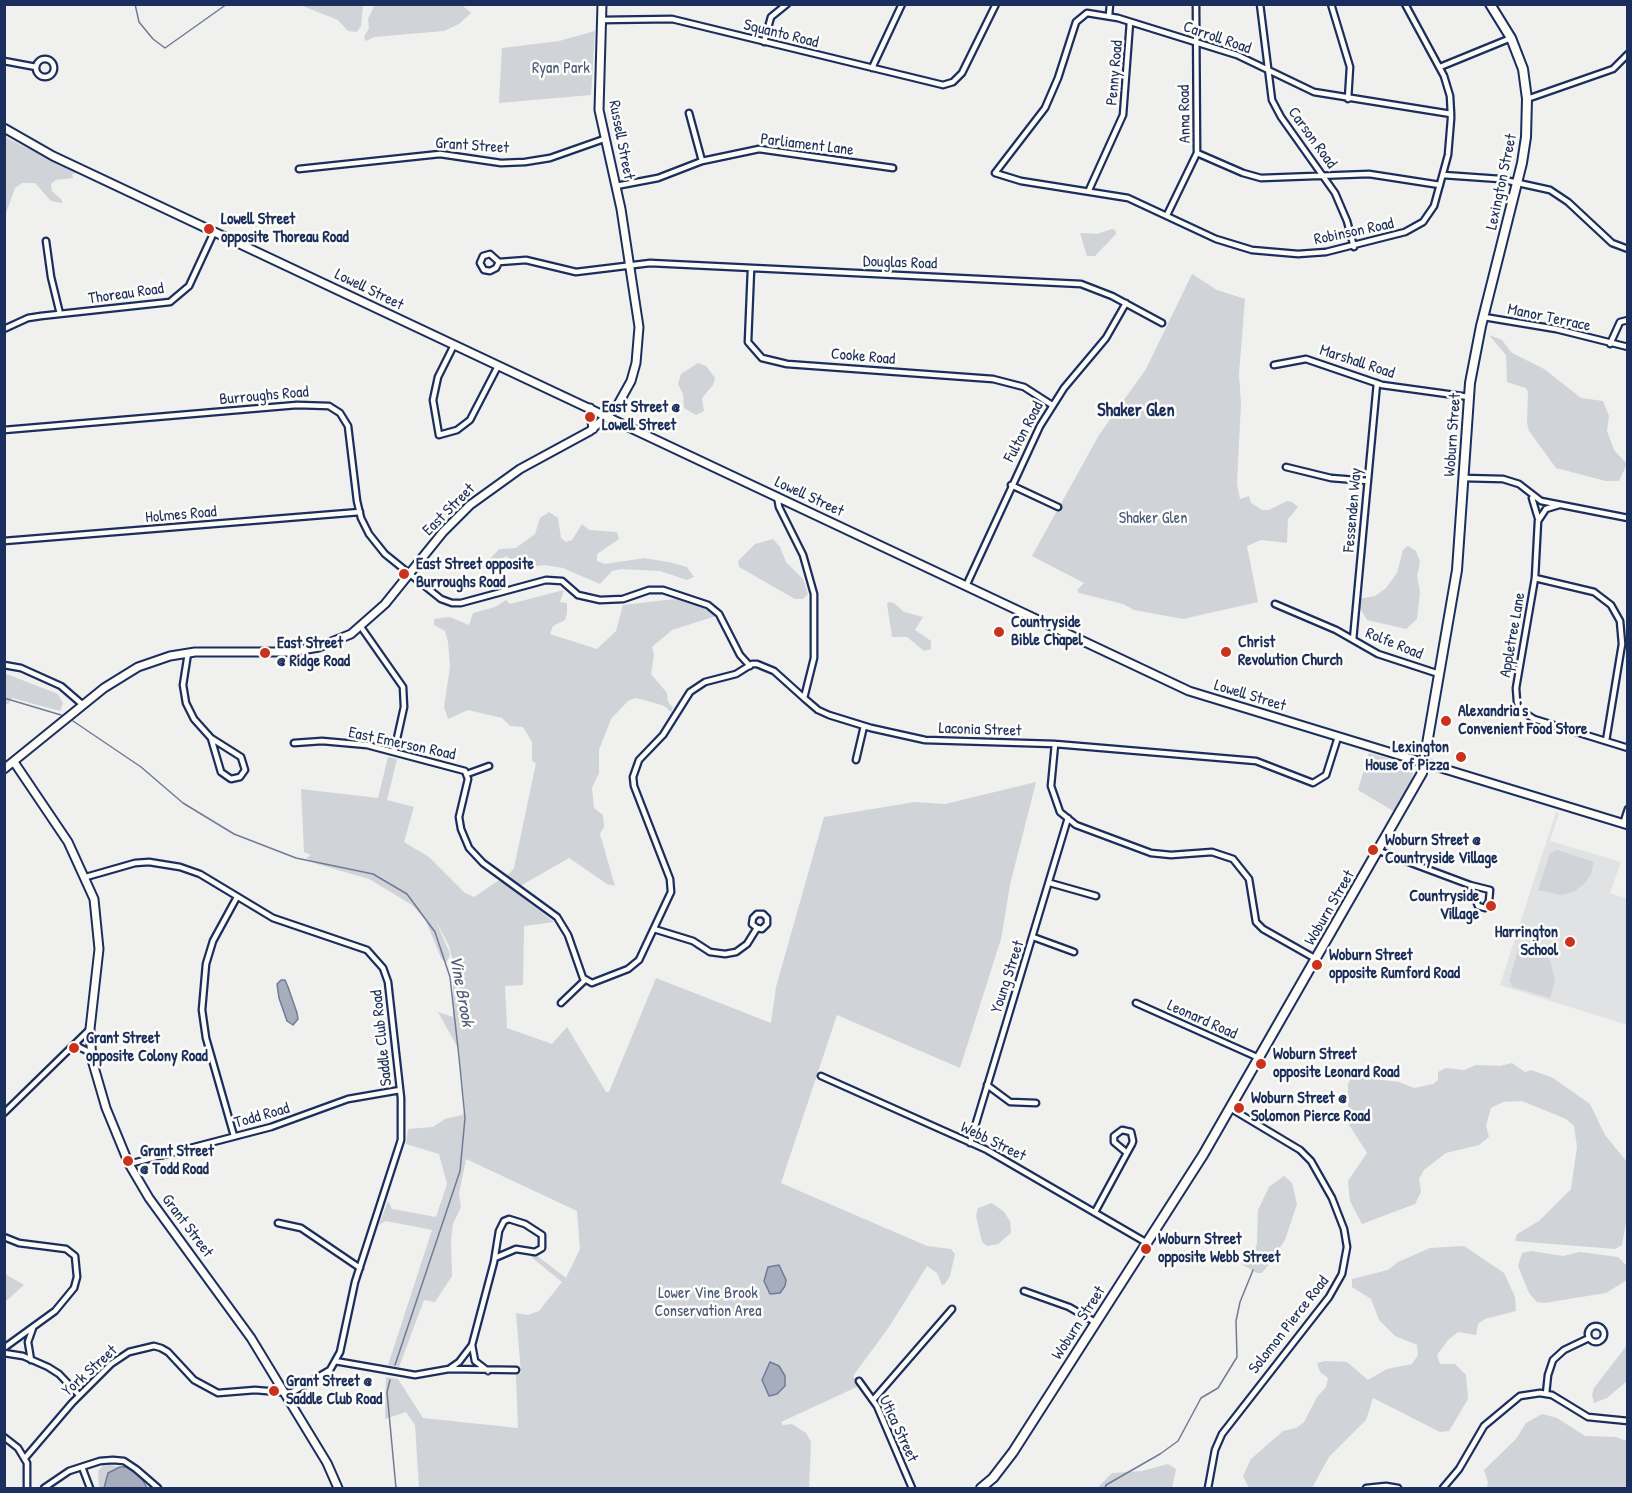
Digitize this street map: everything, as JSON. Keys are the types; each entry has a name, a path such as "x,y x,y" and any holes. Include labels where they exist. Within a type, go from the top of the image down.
{"main road":[{"name":"Lexington Street","path":"1490,4 1511,38 1522,69 1527,99 1526,143 1497,264"},
{"name":"Woburn Street","path":"981,1488 993,1478 1013,1452 1147,1243 1230,1108 1418,782 1424,763 1457,570 1469,397 1483,317 1497,264"}],"street":[{"name":"Russell Street","path":"602,4 598,99 604,140 621,209"},
{"path":"764,42 771,17 787,4"},
{"path":"872,68 902,4"},
{"name":"Squanto Road","path":"602,20 667,18 937,84 953,82 962,73 996,4"},
{"path":"1108,16 1110,4"},
{"name":"Anna Road","path":"1167,215 1197,153 1196,4"},
{"name":"Carson Road","path":"1260,4 1266,70 1275,107 1324,176 1342,206 1354,247"},
{"path":"1331,4 1349,64 1348,99"},
{"name":"Robinson Road","path":"995,173 1021,182 1089,190 1134,199 1216,239 1252,250 1298,254 1354,247 1405,232 1419,225 1431,212 1443,176 1449,148 1451,114 1448,87 1405,4"},
{"name":"Carroll Road","path":"995,173 1048,102 1077,20 1090,13 1130,22 1237,55 1306,90 1348,99 1451,114"},
{"name":"Penny Road","path":"1089,190 1123,115 1130,22"},
{"path":"1440,68 1511,38"},
{"path":"1527,99 1613,69 1628,54"},
{"path":"4,61 36,67"},
{"path":"689,113 702,161"},
{"name":"Lowell Street","path":"4,128 53,156 1189,691 1625,824"},
{"name":"Grant Street","path":"299,169 440,154 501,163 525,162 550,158 604,140"},
{"name":"Parliament Lane","path":"616,186 658,178 702,161 759,149 893,168"},
{"path":"1197,153 1256,177 1282,179 1380,175 1440,186"},
{"path":"1443,176 1491,178 1540,187 1560,195 1612,243 1628,249"},
{"name":"East Street","path":"4,769 83,705 138,667 170,656 188,653 286,653 319,647 338,640 361,627 385,604 470,505 520,469 593,429 608,417 627,388 636,363 639,327 621,209"},
{"name":"Thoreau Road","path":"4,329 28,318 170,302 189,286 214,232"},
{"path":"46,241 51,277 60,314"},
{"name":"Douglas Road","path":"499,262 526,260 576,272 650,263 1081,284 1126,303 1162,323"},
{"name":"Cooke Road","path":"751,269 748,342 762,358 787,364 993,379 1024,387 1052,405"},
{"name":"Fulton Road","path":"966,586 1011,485 1052,405 1106,338 1126,303"},
{"name":"Manor Terrace","path":"1483,317 1556,329 1628,347"},
{"name":"Manor Terrace","path":"1610,344 1620,322 1628,320"},
{"path":"454,345 438,377 433,400 439,435 457,430 470,420 498,366"},
{"name":"Marshall Road","path":"1274,365 1306,359 1377,383 1469,397"},
{"name":"Fessenden Way","path":"1353,640 1377,383"},
{"name":"Burroughs Road","path":"4,430 297,405 329,406 340,413 348,426 360,512 377,546 441,599 452,603 484,599 546,580 562,581 578,595 600,600 623,599 649,590 663,590 708,605 719,614 740,655 750,666"},
{"path":"590,408 593,429"},
{"path":"1286,467 1331,478 1368,481"},
{"path":"1463,478 1503,479 1519,484 1530,495 1541,501 1628,518"},
{"path":"1011,485 1058,507"},
{"name":"Appletree Lane","path":"1530,495 1535,502 1538,520 1535,578 1516,688 1516,702 1526,716 1628,748"},
{"path":"561,1003 585,980 594,982 632,967 640,958 672,887 637,797 633,777 636,767 696,688 705,682 736,674 757,664 774,671 804,698 814,658 814,594 803,555 778,507 777,496"},
{"path":"1538,520 1546,509 1559,505"},
{"name":"Holmes Road","path":"4,541 360,512"},
{"path":"1535,578 1594,592 1611,605 1620,621 1622,644 1606,741"},
{"name":"Rolfe Road","path":"1275,604 1400,663 1439,674"},
{"path":"361,627 403,687 404,707 394,752"},
{"path":"188,653 183,685 186,704 194,719 211,738 242,757 245,770 240,777 231,779 221,772 211,738"},
{"path":"4,665 31,672 61,686 83,705"},
{"name":"Laconia Street","path":"804,698 818,710 864,726 925,740 1055,744 1188,758 1256,761 1313,783 1326,776 1338,737"},
{"path":"856,759 864,726"},
{"name":"East Emerson Road","path":"294,743 352,743 463,769 467,774 459,817 460,829 469,848 483,862 557,917 564,927 585,980"},
{"path":"1055,744 1051,786 1060,812 1076,825 1151,853 1171,855 1212,852 1233,859 1249,879 1256,922 1263,929 1316,959"},
{"name":"Grant Street","path":"14,762 68,842 86,877 94,899 99,931 90,1029 91,1053 97,1081 129,1164 149,1198 241,1323 327,1463 338,1488"},
{"name":"East Emerson Road","path":"467,774 489,766"},
{"path":"1625,824 1628,809"},
{"name":"Young Street","path":"970,1143 1068,818"},
{"path":"1379,851 1470,885 1490,890 1489,901 1485,908 1478,906 1470,885"},
{"name":"Saddle Club Road","path":"86,877 135,863 165,864 200,874 273,918 355,944 367,950 377,959 388,982 403,1120 400,1146 360,1268 340,1352 320,1377 285,1394"},
{"path":"1050,883 1096,896"},
{"path":"234,1136 206,1038 202,987 208,956 224,916 237,897"},
{"path":"654,929 693,940 710,952 725,954 742,949 750,941 756,928"},
{"path":"1033,938 1074,952"},
{"name":"Leonard Road","path":"1136,1003 1259,1058"},
{"path":"4,1113 90,1029"},
{"path":"75,1045 91,1053"},
{"name":"Webb Street","path":"821,1076 970,1143 1147,1243"},
{"path":"987,1085 1010,1102 1036,1103"},
{"name":"Todd Road","path":"129,1164 287,1122 345,1100 400,1090"},
{"name":"Solomon Pierce Road","path":"1208,1488 1215,1450 1222,1434 1329,1297 1342,1274 1347,1247 1344,1229 1332,1198 1311,1161 1300,1150 1230,1108"},
{"path":"1095,1212 1127,1153 1134,1138 1128,1130 1122,1130 1116,1133 1114,1142 1127,1153"},
{"path":"449,1369 459,1362 472,1345 495,1258 499,1231 504,1221 516,1220 542,1235 542,1248 535,1252 516,1249 495,1258"},
{"path":"278,1223 302,1228 360,1268"},
{"path":"4,1237 19,1243 58,1246 75,1256 77,1277 74,1288 55,1311 4,1348"},
{"path":"1024,1291 1069,1306 1095,1322"},
{"path":"873,1400 952,1309"},
{"path":"31,1360 28,1342 33,1328"},
{"path":"1546,1394 1548,1375 1553,1360 1569,1347 1589,1338"},
{"path":"472,1345 475,1361 488,1371"},
{"name":"York Street","path":"25,1458 79,1395 122,1355 154,1346 168,1352 186,1374 213,1392 270,1390 285,1394"},
{"path":"4,1353 31,1360 59,1374 79,1395"},
{"path":"335,1361 415,1375 449,1369 516,1370"},
{"name":"Utica Street","path":"859,1381 873,1400 912,1488"},
{"path":"1443,1488 1460,1469 1479,1432 1500,1411 1520,1396 1546,1394 1561,1400 1588,1417 1628,1420"},
{"path":"4,1437 13,1443 25,1458 28,1467 27,1488"},
{"path":"44,1488 69,1471 100,1461 124,1461 146,1476 158,1488"},
{"path":"82,1467 90,1488"},
{"path":"1365,1488 1398,1488"}],"shaded area":[{"name":"Harrington School","path":"1556,812 1559,813 1550,841 1621,862 1610,893 1627,899 1627,1025 1500,985"}],"green space":[{"path":"375,4 462,5 471,13 459,24 444,31 374,37 366,41 364,37 369,28 368,19"},
{"path":"300,5 363,5 361,26 357,32 348,31 338,20"},
{"name":"Ryan Park","path":"595,31 591,95 499,103 502,48 559,41"},
{"path":"5,137 77,173 72,174 73,178 56,180 51,184 52,191 62,200 62,203 51,201 35,183 22,183 15,188 5,216"},
{"path":"1112,229 1116,234 1095,256 1087,256 1080,233 1097,234"},
{"name":"Shaker Glen","path":"1192,274 1217,290 1245,299 1239,374 1241,403 1237,484 1240,499 1249,496 1251,503 1262,510 1269,510 1287,501 1298,507 1288,519 1287,543 1261,540 1247,546 1258,602 1183,619 1134,610 1123,604 1079,593 1077,590 1084,583 1032,556 1099,435 1146,369"},
{"path":"1489,335 1502,340 1512,353 1544,369 1581,398 1603,401 1609,416 1607,431 1614,450 1627,464 1619,481 1606,481 1556,468 1529,431 1526,388 1507,382 1506,355"},
{"path":"698,363 706,366 715,378 713,385 702,398 704,411 696,415 684,408 683,394 678,384 681,374"},
{"path":"549,512 558,518 561,538 566,542 572,540 582,524 589,530 617,532 619,539 597,554 597,561 605,564 645,558 687,567 694,577 687,580 660,571 621,569 612,571 600,584 563,568 545,565 512,569 507,556 476,571 468,569 474,561 490,559 499,549 516,548 535,534 540,518"},
{"path":"773,539 780,547 786,562 803,579 808,594 803,599 795,599 739,567 738,561 755,544"},
{"path":"1408,546 1416,551 1420,562 1417,576 1420,592 1417,619 1406,629 1367,620 1358,605 1358,599 1375,596 1386,588 1397,573 1403,550"},
{"name":"Lower Vine Brook Conservation Area","path":"564,590 560,602 567,603 565,620 553,626 550,634 597,649 616,631 623,605 675,599 701,606 716,616 672,630 652,647 654,654 651,674 667,693 668,702 673,708 671,712 664,706 648,701 635,698 628,701 611,719 599,750 599,773 592,788 594,808 603,815 604,827 600,834 615,886 607,884 569,858 513,890 554,922 524,926 523,985 505,986 507,1028 552,1044 567,1027 606,1092 609,1092 656,978 771,1023 776,987 824,817 915,802 945,804 1036,782 1010,885 1001,939 960,1068 837,1015 781,1183 927,1246 951,1249 955,1254 950,1276 945,1284 942,1285 937,1273 927,1266 889,1327 853,1376 859,1386 781,1422 783,1425 792,1424 806,1433 811,1442 809,1488 419,1488 415,1425 406,1412 385,1419 386,1377 398,1379 423,1418 518,1428 516,1374 521,1373 516,1313 528,1315 539,1311 562,1282 530,1256 536,1255 566,1278 580,1249 577,1211 466,1159 459,1194 461,1207 453,1224 451,1240 452,1276 435,1302 424,1300 399,1367 388,1365 432,1230 386,1221 379,1225 388,1201 392,1209 436,1217 447,1184 439,1154 406,1144 408,1129 433,1127 445,1119 462,1115 465,1111 459,1050 438,1012 453,1017 453,962 449,946 435,919 450,955 446,963 441,958 426,921 412,905 369,879 317,864 306,858 311,855 304,852 301,789 378,798 388,757 397,759 387,800 414,807 404,842 429,857 465,893 474,897 510,873 514,868 536,763 532,761 532,742 523,727 510,726 502,718 468,710 448,719 444,707 450,667 448,642 445,631 434,625 434,619 450,617 469,625 473,613 495,607 506,600 510,604"},
{"path":"894,603 904,612 923,617 915,630 931,641 931,649 924,651 907,637 892,637 887,604"},
{"path":"4,673 58,694 63,703 60,711 12,698 8,704 5,704"},
{"path":"1369,753 1410,765 1414,769 1410,786 1395,812 1358,790"},
{"path":"1557,850 1594,862 1591,874 1584,884 1573,892 1561,895 1538,890 1550,853"},
{"path":"1520,943 1537,948 1550,960 1555,980 1550,998 1513,987 1509,981"},
{"path":"1512,1063 1525,1072 1531,1070 1553,1078 1590,1104 1605,1135 1627,1162 1627,1216 1622,1245 1615,1249 1515,1241 1517,1234 1539,1221 1571,1189 1577,1147 1574,1126 1566,1119 1522,1101 1503,1102 1491,1108 1486,1126 1489,1137 1479,1145 1446,1153 1424,1170 1419,1179 1421,1192 1415,1204 1362,1224 1350,1201 1348,1181 1367,1153 1348,1123 1348,1084 1352,1076 1363,1072 1374,1079 1399,1082 1414,1088 1433,1084 1438,1080 1438,1072 1446,1068 1464,1070 1476,1065 1500,1066"},
{"path":"1284,1176 1292,1183 1297,1204 1285,1240 1262,1273 1257,1273 1243,1265 1238,1256 1253,1254 1257,1244 1258,1210 1269,1187"},
{"path":"992,1203 1004,1212 1010,1221 1011,1233 998,1244 987,1246 982,1242 976,1216 978,1208"},
{"path":"1464,1246 1504,1273 1515,1297 1516,1311 1485,1319 1478,1324 1476,1335 1458,1332 1448,1340 1437,1355 1440,1364 1455,1364 1466,1375 1468,1399 1449,1431 1440,1432 1373,1398 1366,1420 1329,1457 1312,1488 1249,1488 1243,1476 1251,1459 1283,1431 1296,1428 1304,1422 1317,1397 1326,1387 1328,1378 1320,1372 1317,1363 1347,1362 1368,1380 1387,1369 1412,1364 1418,1355 1417,1345 1395,1336 1379,1320 1371,1299 1352,1287 1352,1279 1388,1270 1398,1262 1430,1248"},
{"path":"1531,1251 1563,1256 1580,1252 1618,1257 1627,1266 1627,1280 1606,1293 1544,1303 1537,1302 1529,1293 1518,1266 1522,1253"},
{"path":"5,1274 24,1285 5,1302"},
{"path":"1627,1345 1627,1381 1607,1398 1594,1403 1592,1395 1594,1388"},
{"path":"1542,1414 1557,1418 1585,1436 1616,1437 1627,1441 1627,1488 1487,1488 1488,1482 1484,1470 1516,1439 1526,1423"},
{"path":"1168,1464 1176,1469 1172,1488 1097,1488 1112,1473 1142,1471"},
{"path":"103,1466 126,1468 150,1488 99,1488 98,1471"}],"water":[{"path":"285,980 297,1013 298,1019 293,1025 287,1021 279,998 277,984"},
{"path":"779,1265 786,1280 785,1286 780,1293 770,1294 764,1281 768,1267"},
{"path":"770,1362 779,1366 785,1376 785,1386 777,1394 769,1396 762,1380"},
{"path":"120,1467 129,1467 140,1475 147,1488 104,1488 108,1473"}],"waterway":[{"path":"135,4 139,22 153,39 165,48 227,4"},
{"name":"Vine Brook","path":"4,698 61,715"},
{"name":"Vine Brook","path":"73,721 141,767 183,803 234,834 296,858 373,874 407,894 435,932 450,977 465,1118 460,1171 395,1365"},
{"path":"1105,1488 1106,1485 1178,1441 1201,1398 1218,1388 1237,1357 1236,1321 1240,1302 1253,1270"},
{"name":"Vine Brook","path":"390,1380 387,1392 396,1488"}],"place":[{"name":"Lowell Street opposite Thoreau Road","path":"209,229"},
{"name":"East Street @ Lowell Street","path":"590,417"},
{"name":"East Street opposite Burroughs Road","path":"404,574"},
{"name":"Countryside Bible Chapel","path":"999,632"},
{"name":"Christ Revolution Church","path":"1226,652"},
{"name":"East Street @ Ridge Road","path":"265,653"},
{"name":"Alexandria's Convenient Food Store","path":"1446,721"},
{"name":"Lexington House of Pizza","path":"1461,757"},
{"name":"Woburn Street @ Countryside Village","path":"1373,850"},
{"name":"Countryside Village","path":"1491,906"},
{"name":"Harrington School","path":"1570,942"},
{"name":"Woburn Street opposite Rumford Road","path":"1317,965"},
{"name":"Grant Street opposite Colony Road","path":"74,1048"},
{"name":"Woburn Street opposite Leonard Road","path":"1261,1064"},
{"name":"Woburn Street @ Solomon Pierce Road","path":"1239,1108"},
{"name":"Grant Street @ Todd Road","path":"128,1161"},
{"name":"Woburn Street opposite Webb Street","path":"1146,1249"},
{"name":"Grant Street @ Saddle Club Road","path":"274,1391"}],"district":[{"name":"Shaker Glen","path":"1136,411"}]}
